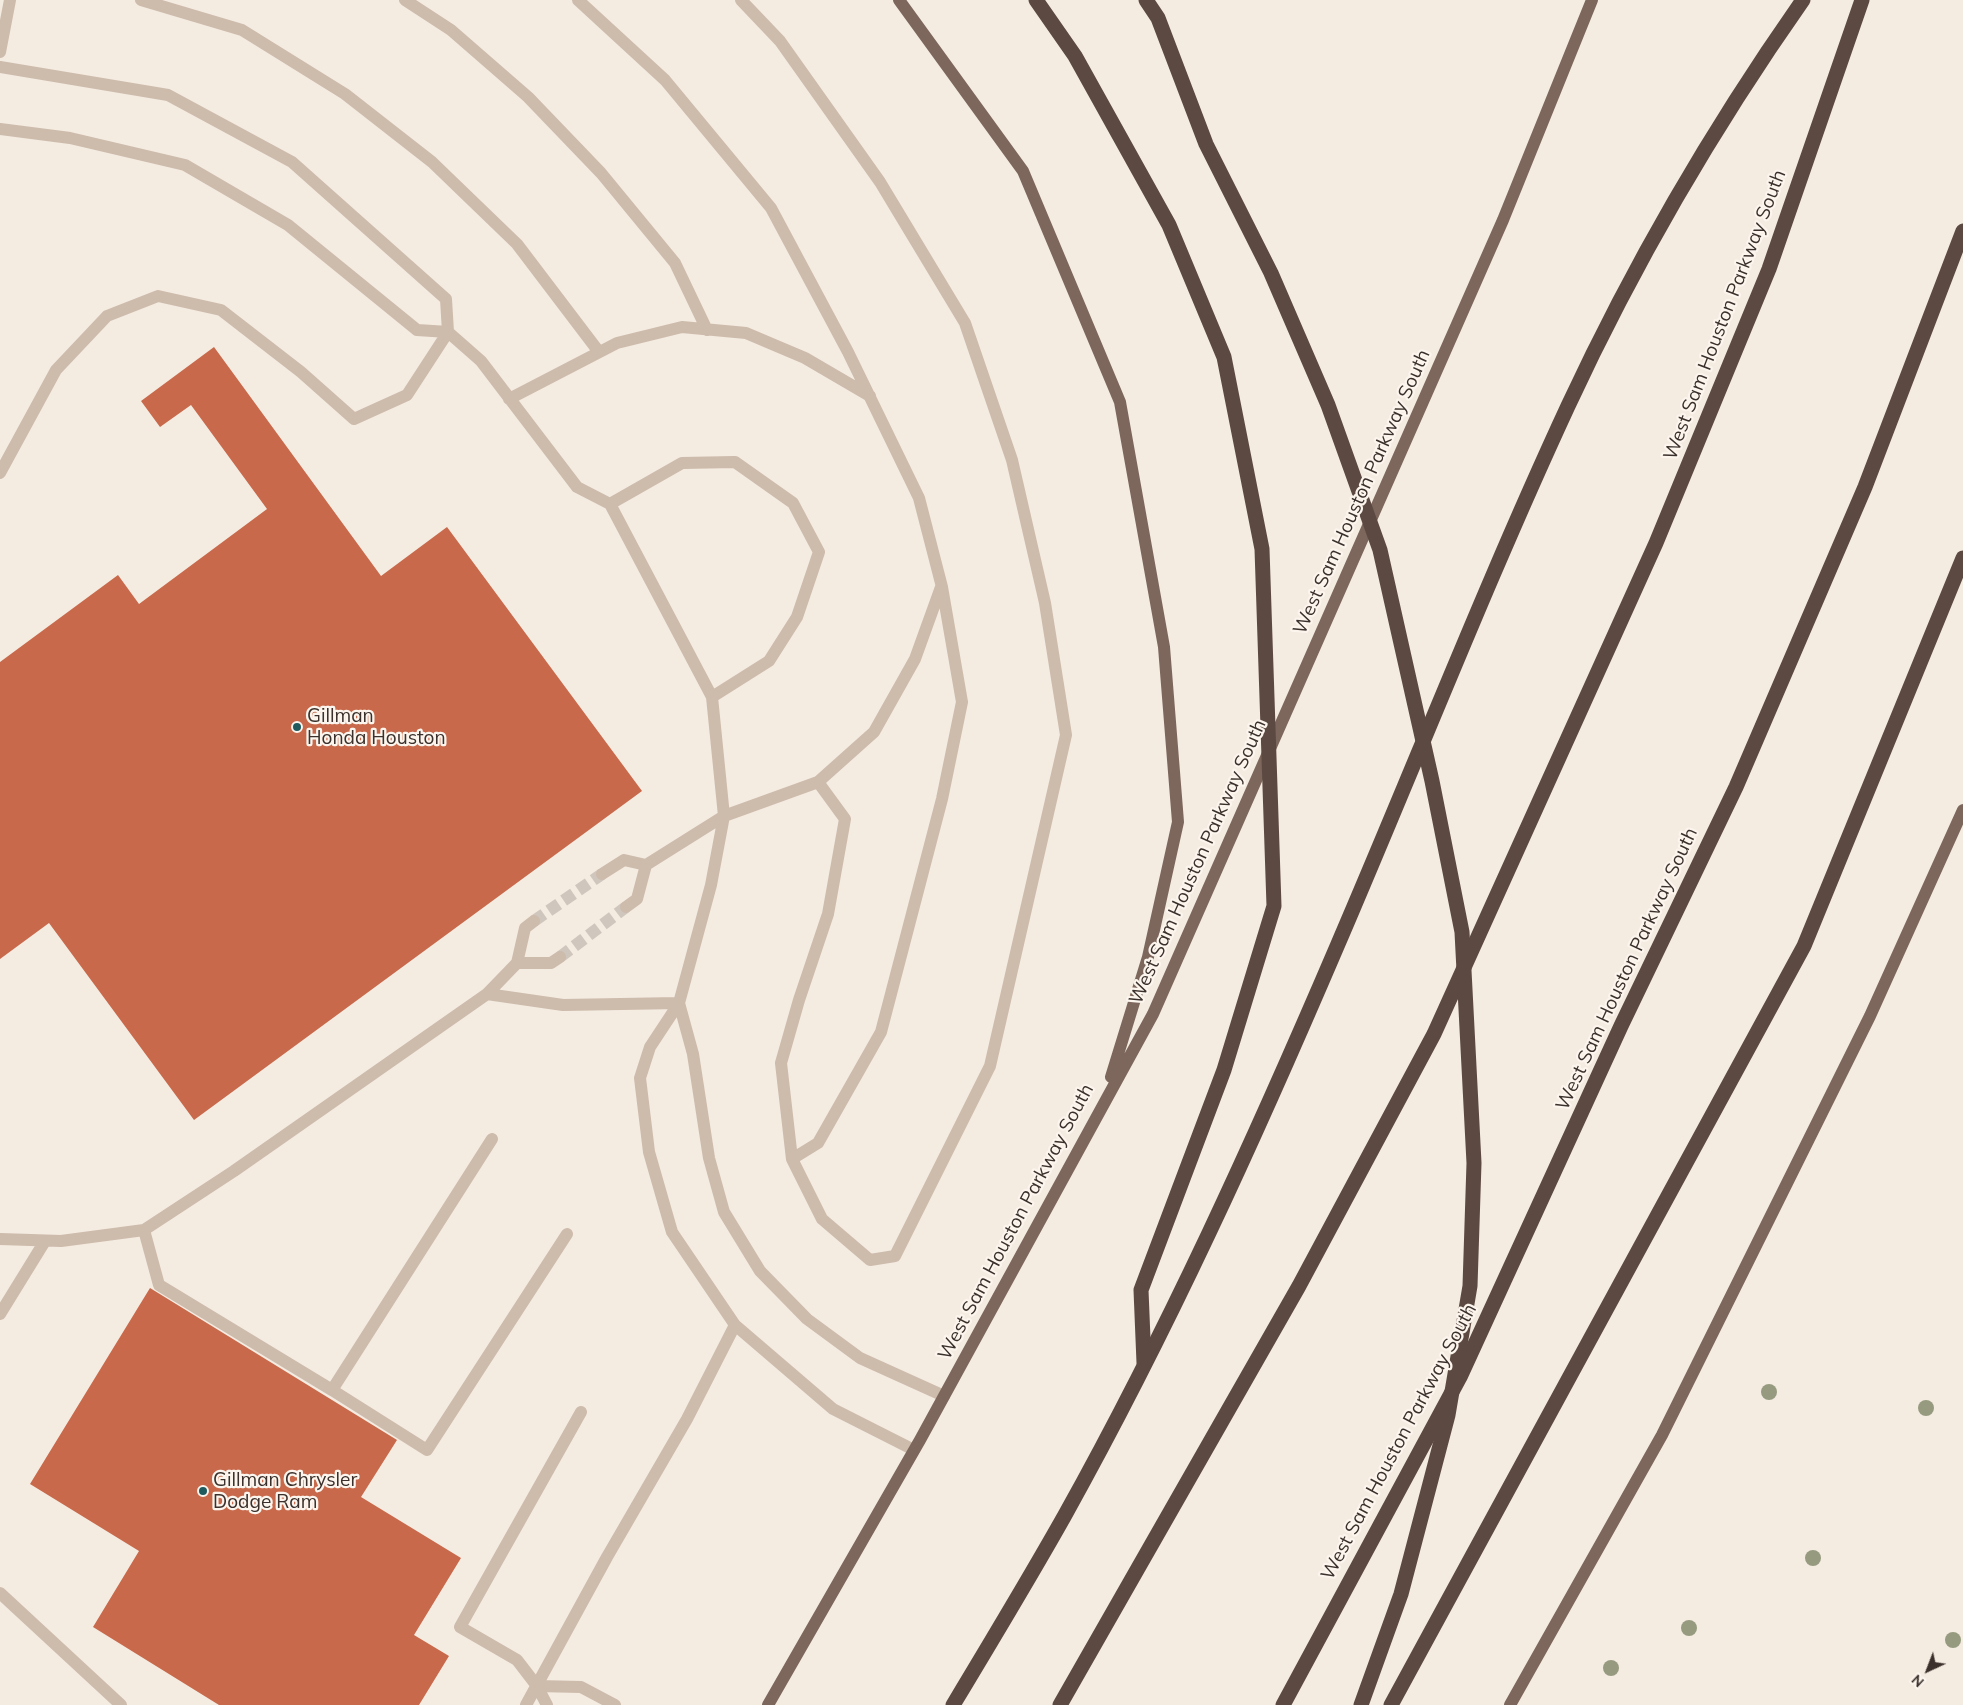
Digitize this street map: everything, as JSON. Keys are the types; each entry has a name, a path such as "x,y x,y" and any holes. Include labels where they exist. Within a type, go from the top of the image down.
{"highway":[{"path":"1036,0 1075,56 1173,234 1224,357 1262,549 1274,906 1224,1070 1141,1290 1144,1363"},
{"path":"1146,0 1158,18 1206,144 1270,273 1324,396 1380,550 1432,781 1462,932 1474,1163 1470,1286 1448,1415 1402,1594 1360,1705"},
{"path":"953,1705 1065,1515 1108,1434 1253,1139 1567,407 1600,340 1669,211 1742,90 1803,0"},
{"name":"West Sam Houston Parkway South","path":"1060,1705 1299,1286 1434,1034 1656,544 1769,269 1862,0"},
{"name":"West Sam Houston Parkway South","path":"1283,1705 1460,1377 1621,1026 1740,778 1865,487 1963,231"},
{"path":"1390,1705 1804,946 1963,558"}],"main road":[{"path":"899,0 1023,170 1120,402 1164,647 1178,822 1148,957 1104,1100"},
{"name":"West Sam Houston Parkway South","path":"768,1705 914,1450 1104,1100 1153,1014 1503,220 1592,0"},
{"path":"1510,1705 1666,1426 1870,1016 1963,810"}],"street":[{"path":"0,52 10,0"},
{"path":"141,0 242,30 345,94 432,162 517,244 600,352"},
{"path":"405,0 451,30 528,97 601,173 674,263 707,330"},
{"path":"578,0 665,80 771,208 870,396 919,498 942,587 962,702 942,799 881,1032 818,1143 792,1159"},
{"path":"741,0 780,40 880,182 966,323 1012,460 1045,603 1066,734 990,1066 895,1256 870,1260 822,1219 792,1159 781,1063 799,1000 828,914 845,819 818,782"},
{"path":"0,67 168,95 292,162 446,299 448,332 408,396 354,419 301,372 220,310 158,296 107,316 56,370 0,473"},
{"path":"0,129 70,138 186,165 288,225 417,330 448,332 481,361 577,486 610,504 712,697 724,816 711,885 679,1003 650,1047 640,1078 649,1152 672,1232 735,1325 833,1409 914,1450"},
{"path":"509,399 617,343 682,327 746,334 805,358 870,396"},
{"path":"610,504 682,463 735,462 793,504 820,552 797,617 769,661 712,697"},
{"path":"626,907 637,899 646,865 724,816 818,782 874,732 915,659 942,587"},
{"path":"602,874 624,860 646,865"},
{"path":"0,1239 61,1242 144,1230 234,1171 487,994 517,963 525,928 534,921"},
{"path":"517,963 551,963 560,956"},
{"path":"487,994 563,1005 679,1003"},
{"path":"679,1003 693,1054 709,1158 724,1212 760,1271 807,1319 860,1358 944,1396"},
{"path":"332,1390 492,1139"},
{"path":"144,1230 159,1285 427,1450 567,1234"},
{"path":"0,1314 45,1241"},
{"path":"526,1705 606,1558 687,1419 735,1325"},
{"path":"547,1705 537,1686 517,1660 460,1628 581,1412"},
{"path":"0,1593 121,1705"},
{"path":"537,1686 581,1687 615,1705"}],"building":[{"name":"Gillman Honda Houston","path":"214,347 381,576 447,527 642,791 194,1120 49,923 0,959 0,662 118,575 139,604 267,509 191,405 160,427 141,401"},
{"name":"Gillman Chrysler Dodge Ram","path":"150,1288 397,1440 361,1497 461,1558 414,1635 449,1656 419,1705 219,1705 93,1627 139,1551 30,1484"}],"tunnel":[{"path":"534,921 602,874"},
{"path":"560,957 626,907"}],"place":[{"name":"Gillman Honda Houston","path":"297,727"},
{"name":"Gillman Chrysler Dodge Ram","path":"203,1491"}]}
